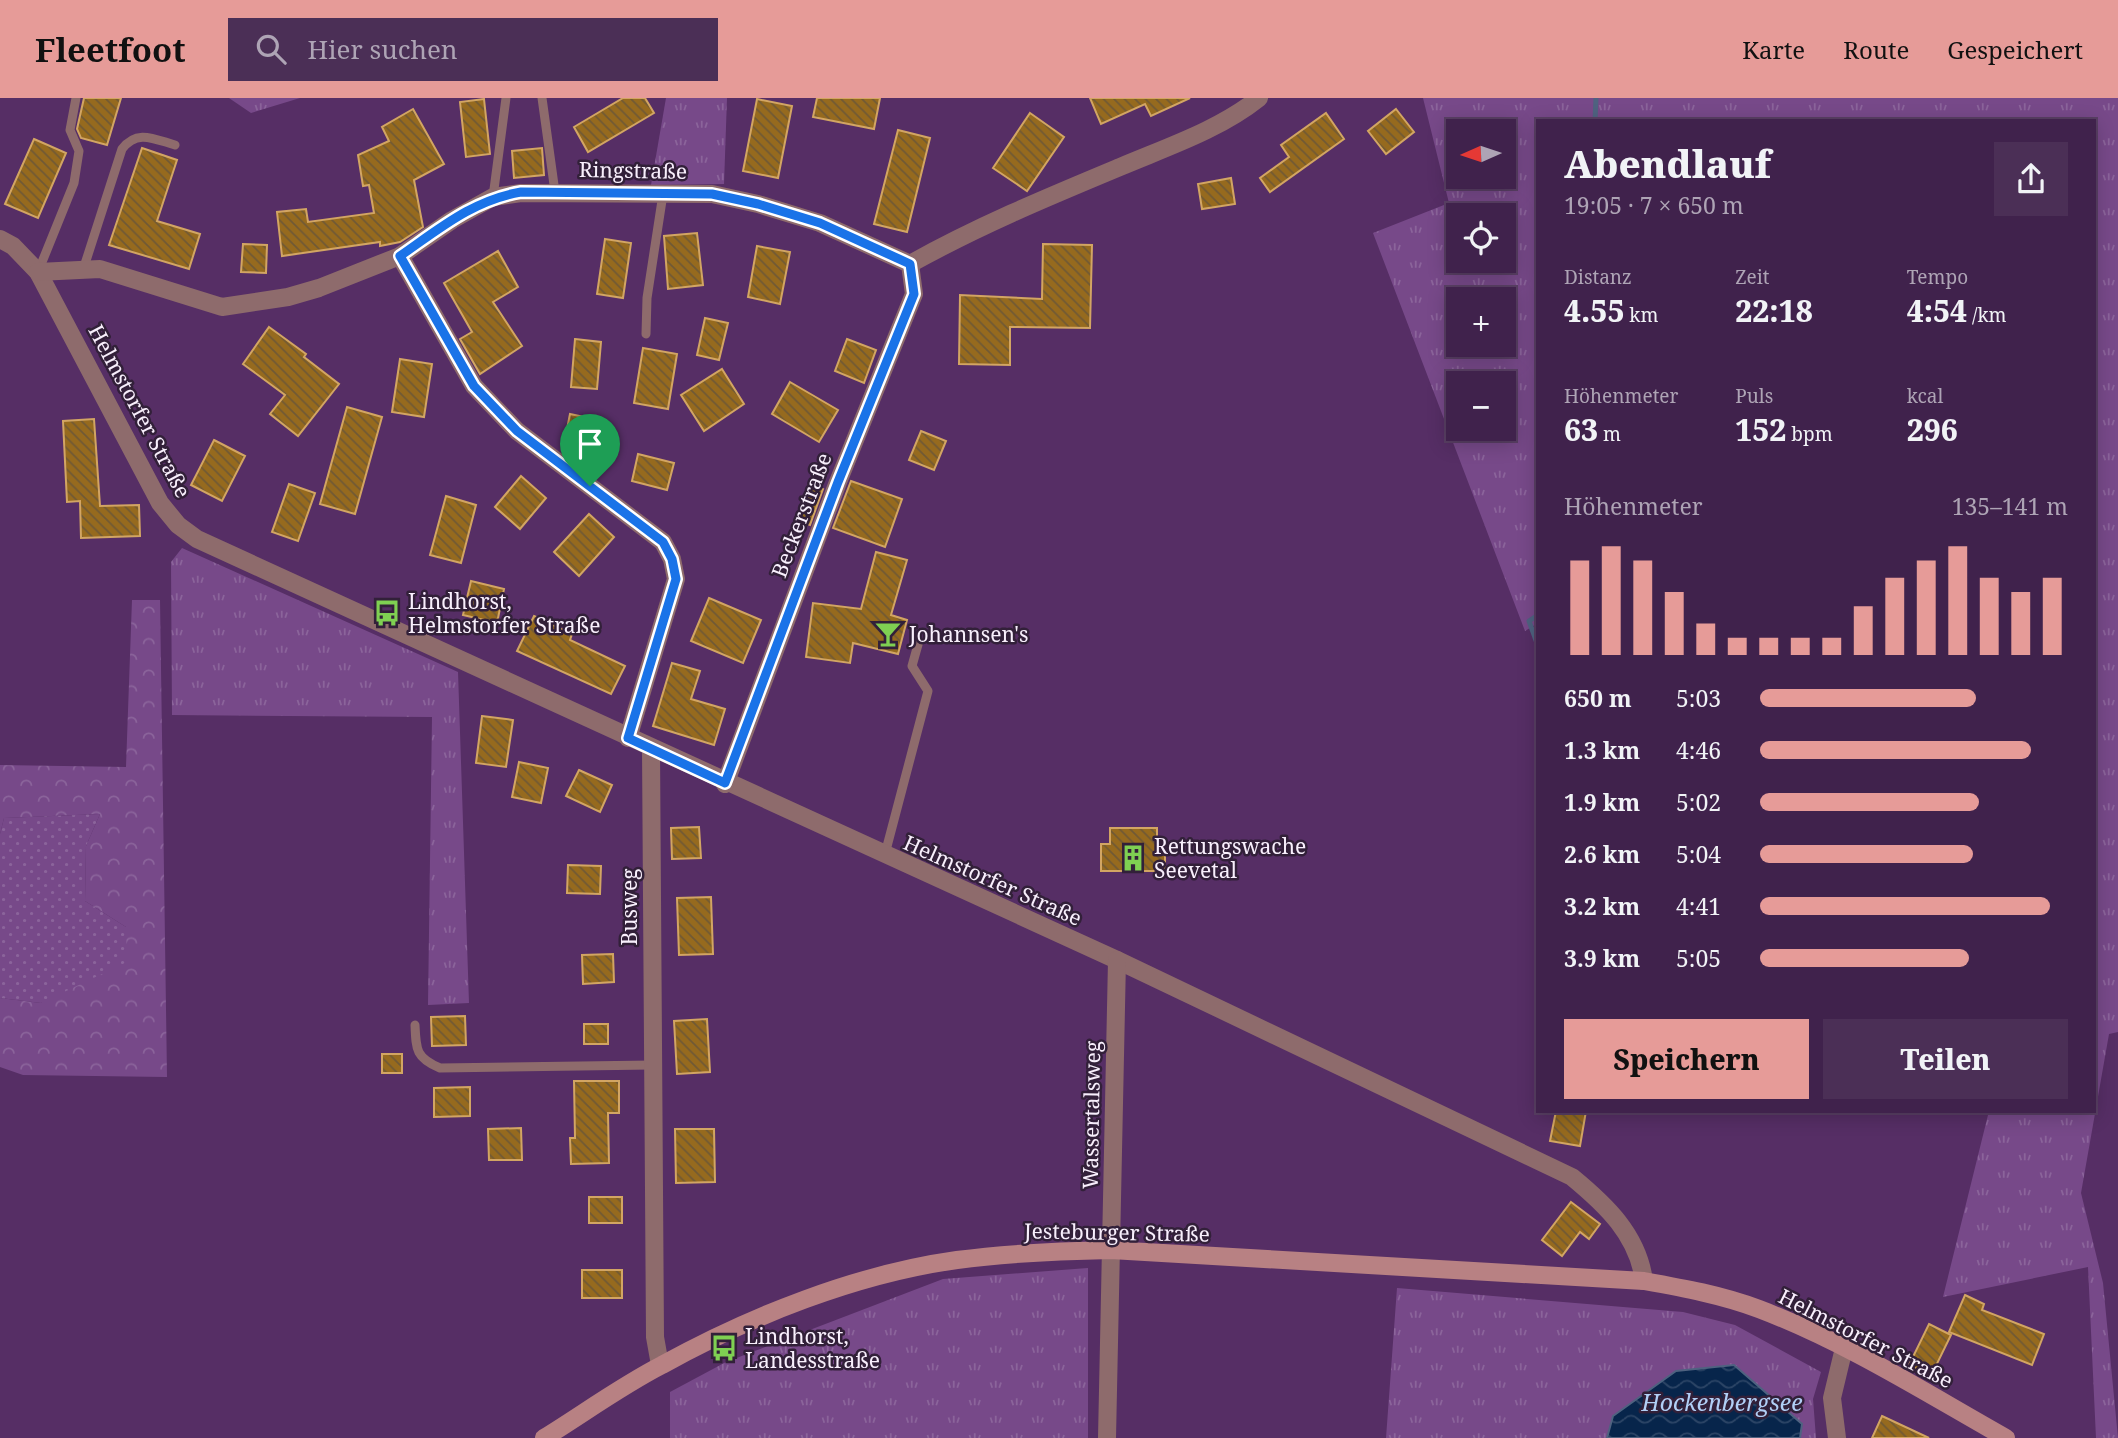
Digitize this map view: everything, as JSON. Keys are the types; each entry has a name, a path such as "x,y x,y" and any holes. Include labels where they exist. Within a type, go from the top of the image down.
{"main road":[{"name":"Jesteburger Straße","path":"544,1438 660,1365 718,1336 807,1301 877,1278 954,1260 1032,1252 1111,1251 1644,1281"},
{"name":"Helmstorfer Straße","path":"1644,1281 1702,1292 1759,1309 1844,1348 2006,1438"}],"street":[{"path":"910,264 993,220 1197,134 1241,113 1259,98"},
{"name":"Ringstraße","path":"38,272 84,267 100,269 222,307 288,297 319,288 400,256 452,220 494,197 555,192 712,194 758,204 820,223 910,264"},
{"path":"0,239 13,246 38,272"},
{"path":"400,256 474,386 517,431 663,542 672,559 676,579 628,738"},
{"name":"Beckerstraße","path":"725,783 838,482 914,294 910,264"},
{"name":"Helmstorfer Straße","path":"38,272 160,503 178,525 197,539 884,856 1117,960 1572,1177 1610,1208 1630,1238 1642,1264 1644,1281"},
{"name":"Busweg","path":"651,749 654,1337 660,1365"},
{"name":"Wassertalsweg","path":"1107,1438 1117,960"},
{"path":"1837,1438 1832,1398 1844,1348"}],"lane":[{"path":"38,272 75,183 79,151 69,130 76,98"},
{"path":"494,197 506,98"},
{"path":"542,98 555,192"},
{"path":"84,267 122,149 133,138 140,136 175,145"},
{"path":"646,334 648,298 663,194"},
{"path":"884,856 928,691 912,666 919,641"},
{"path":"415,1026 416,1047 423,1061 440,1068 652,1065"}],"green space":[{"path":"229,98 300,98 251,113"},
{"path":"666,98 727,98 724,184 651,185"},
{"path":"1423,98 2118,98 2118,1032 2109,1034 2096,1108 2096,119 1536,119 1536,624 1525,631 1452,441 1516,441 1516,371 1446,371 1446,424 1373,233 1446,204 1446,273 1516,273 1516,203 1449,203"},
{"path":"182,548 458,672 469,1003 428,1005 432,717 172,715 171,562"},
{"path":"132,600 160,600 167,1077 23,1075 0,1067 0,998 41,1003 126,927 85,901 86,846 100,814 4,818 0,834 0,765 126,767"},
{"path":"100,814 86,846 85,901 126,927 127,962 41,1003 0,998 0,834 4,818"},
{"path":"1989,1113 2095,1113 2081,1193 2103,1283 2118,1438 2096,1438 2088,1267 1943,1297"},
{"path":"1088,1268 1088,1438 670,1438 670,1392 726,1362 943,1279"},
{"path":"1397,1288 1683,1312 1735,1325 1821,1372 1813,1399 1816,1438 1800,1438 1802,1424 1613,1416 1607,1438 1386,1438"}],"water":[{"name":"Hockenbergsee","path":"1734,1365 1802,1424 1800,1438 1607,1438 1613,1416 1676,1371"}],"building":[{"path":"84,98 121,98 107,145 81,138 77,129"},
{"path":"623,98 645,98 654,113 588,152 574,127"},
{"path":"817,98 880,98 874,129 813,117"},
{"path":"1090,98 1190,98 1151,116 1145,104 1101,124"},
{"path":"484,99 490,154 466,157 460,102"},
{"path":"757,99 792,106 778,178 743,171"},
{"path":"413,109 444,164 414,180 423,227 400,242 380,246 380,242 282,256 277,212 306,209 308,222 374,213 369,185 363,186 358,155 389,141 382,127"},
{"path":"1396,109 1414,132 1386,154 1368,131"},
{"path":"1030,113 1064,137 1027,191 993,168"},
{"path":"1326,113 1344,139 1270,192 1260,178 1289,157 1281,145"},
{"path":"898,130 930,138 907,232 874,224"},
{"path":"34,139 66,153 38,218 5,204"},
{"path":"142,148 177,160 157,221 200,234 189,269 109,245"},
{"path":"542,148 544,175 514,178 512,151"},
{"path":"1231,178 1235,204 1202,209 1198,184"},
{"path":"697,233 703,285 668,289 664,236"},
{"path":"605,239 631,243 623,298 597,294"},
{"path":"243,244 267,245 266,273 241,272"},
{"path":"1043,244 1092,245 1090,328 1010,327 1010,365 959,364 960,295 1042,299"},
{"path":"757,246 790,252 780,304 748,297"},
{"path":"498,251 518,287 493,302 522,346 480,374 460,339 472,332 444,283"},
{"path":"705,318 728,323 719,360 697,355"},
{"path":"269,327 306,354 304,357 339,384 298,436 270,414 285,395 243,364"},
{"path":"575,339 601,342 597,389 571,387"},
{"path":"847,339 876,350 864,383 835,371"},
{"path":"643,348 677,354 668,409 634,403"},
{"path":"400,359 432,364 424,417 392,412"},
{"path":"722,369 744,404 704,431 681,395"},
{"path":"790,382 838,410 819,442 772,414"},
{"path":"347,407 382,417 355,514 320,504"},
{"path":"570,414 599,420 594,450 564,444"},
{"path":"94,419 100,506 139,505 140,536 81,538 80,501 67,502 63,421"},
{"path":"921,431 946,441 934,470 909,460"},
{"path":"214,440 245,456 222,501 191,485"},
{"path":"638,454 674,463 667,490 632,481"},
{"path":"521,476 546,498 520,529 495,507"},
{"path":"851,481 902,499 885,547 833,528"},
{"path":"289,484 315,493 298,541 272,532"},
{"path":"809,484 823,489 810,525 796,520"},
{"path":"446,496 476,505 461,563 430,555"},
{"path":"589,514 614,537 579,576 554,552"},
{"path":"876,552 907,560 891,615 907,620 898,654 853,643 850,663 806,657 813,603 861,609"},
{"path":"471,581 504,589 497,623 463,615"},
{"path":"709,598 761,620 743,663 691,641"},
{"path":"534,616 572,634 570,640 625,666 611,694 517,651"},
{"path":"672,663 700,671 691,699 725,709 714,745 653,726"},
{"path":"482,716 513,720 506,767 476,763"},
{"path":"519,762 548,768 541,803 512,797"},
{"path":"579,770 612,785 600,812 566,796"},
{"path":"699,827 701,858 672,859 671,828"},
{"name":"Rettungswache Seevetal","path":"1110,828 1157,828 1157,844 1165,844 1165,871 1101,871 1101,844 1110,844"},
{"path":"568,865 601,866 600,894 567,893"},
{"path":"711,897 713,954 679,955 677,898"},
{"path":"613,954 614,982 583,984 582,955"},
{"path":"465,1016 466,1045 432,1046 431,1017"},
{"path":"707,1019 710,1072 677,1074 674,1021"},
{"path":"584,1024 608,1024 608,1044 584,1044"},
{"path":"382,1054 402,1054 402,1073 382,1073"},
{"path":"574,1081 619,1081 619,1113 608,1113 609,1163 571,1164 570,1138 575,1138"},
{"path":"470,1087 470,1116 434,1117 434,1088"},
{"path":"1556,1113 1586,1113 1580,1146 1550,1141"},
{"path":"521,1128 522,1160 489,1160 488,1129"},
{"path":"675,1129 714,1129 715,1182 676,1183"},
{"path":"589,1197 622,1197 622,1223 589,1223"},
{"path":"1571,1202 1600,1224 1589,1239 1580,1232 1562,1256 1542,1240"},
{"path":"582,1270 622,1270 622,1298 582,1298"},
{"path":"1965,1295 1984,1304 1982,1310 2044,1334 2032,1365 1949,1332"},
{"path":"1929,1324 1951,1335 1931,1376 1909,1365"},
{"path":"1882,1416 1929,1438 1872,1438"}],"waterway":[{"path":"1595,119 1596,98"},
{"path":"1536,616 1529,621 1536,640"}],"place":[{"name":"Lindhorst, Helmstorfer Straße","path":"387,613"},
{"name":"Johannsen's","path":"888,634"},
{"name":"Rettungswache Seevetal","path":"1133,858"},
{"name":"Lindhorst, Landesstraße","path":"724,1348"}],"route":[{"path":"521,192 712,194 758,204 820,223 910,264 914,294 838,482 725,783 628,738 676,579 672,559 663,542 590,486 517,431 474,386 400,256 452,220 494,197 521,192"}]}
